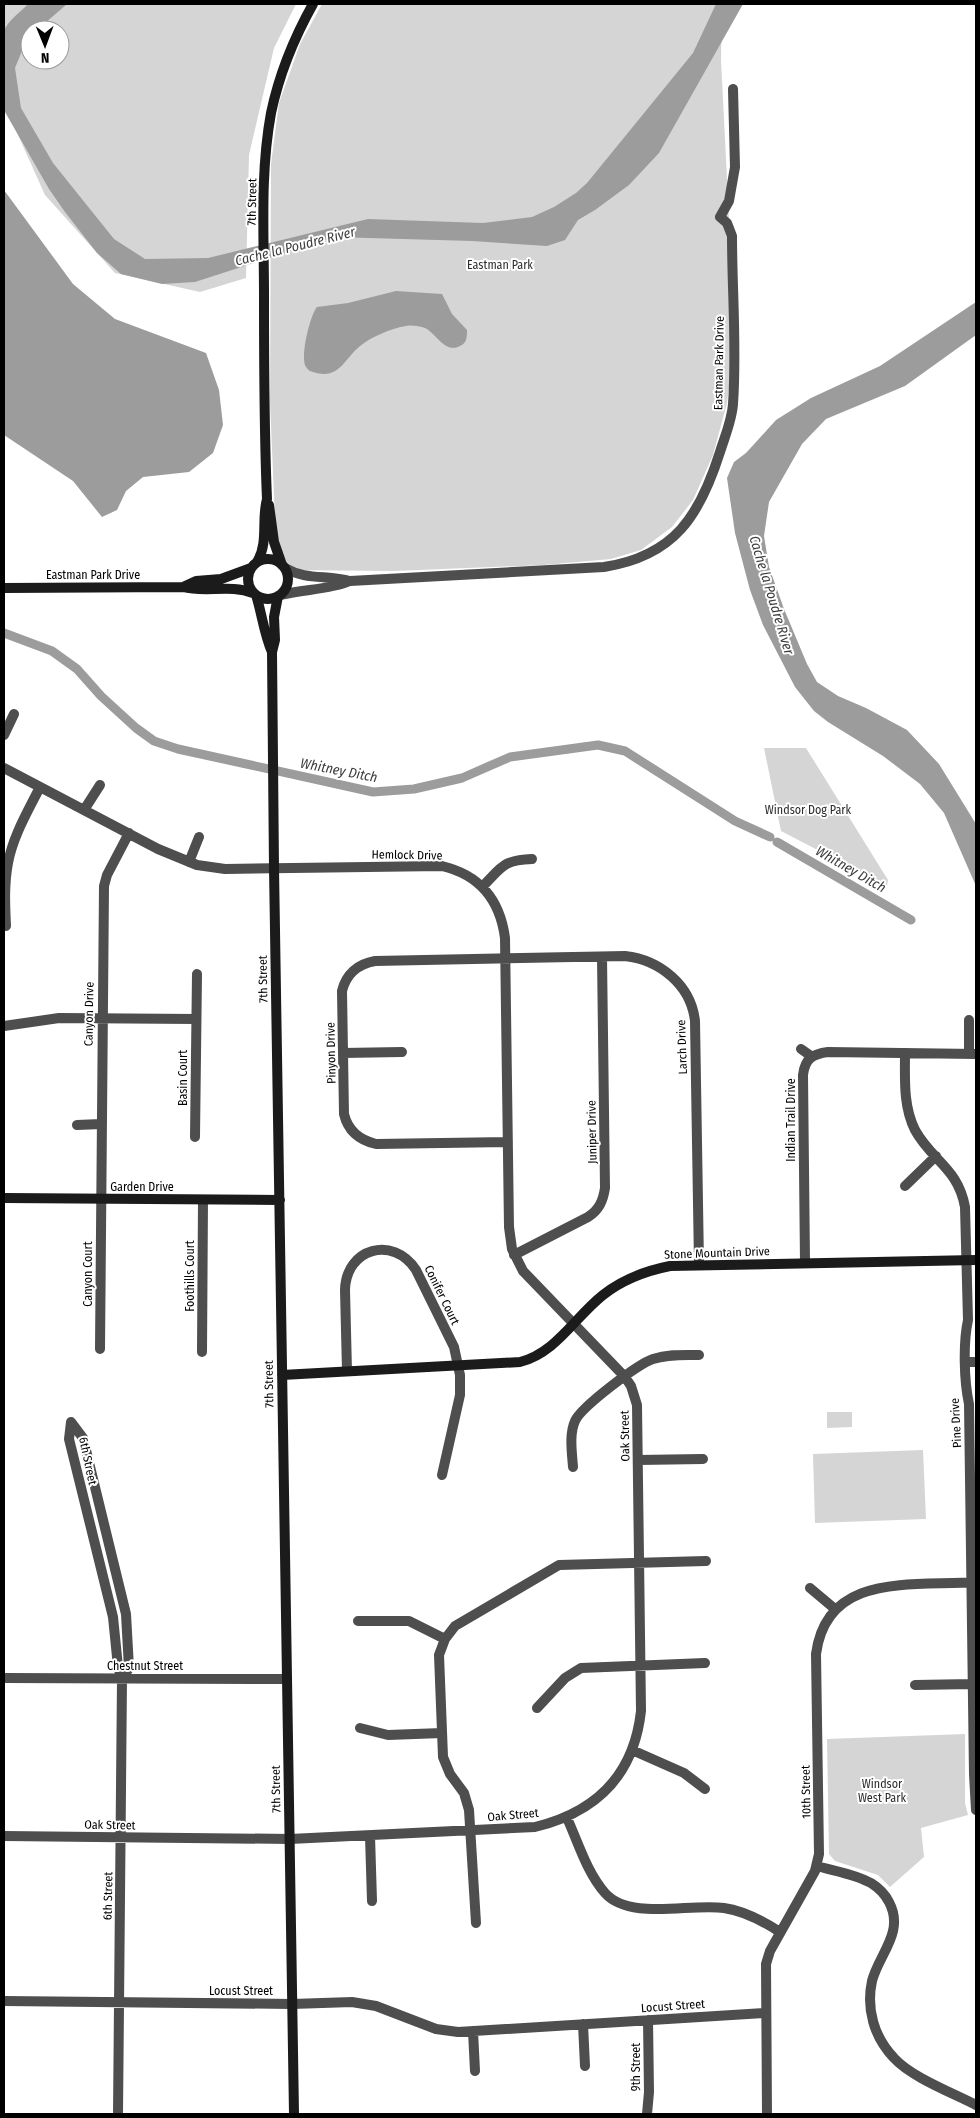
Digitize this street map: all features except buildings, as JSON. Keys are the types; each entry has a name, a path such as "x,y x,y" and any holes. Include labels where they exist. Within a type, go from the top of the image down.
{"street":[{"name":"7th Street","path":"283,566 274,542 271,509 267,499 264,435 264,182 271,112 286,62 313,4"},
{"name":"Eastman Park Drive","path":"280,595 307,589 337,586 350,581 570,570 617,565 657,549 672,539 689,522 698,509 716,467 733,404 732,236 727,223 720,216 729,201 734,167 733,90"},
{"name":"7th Street","path":"254,565 263,548 264,509 267,499"},
{"path":"267,559 283,566 288,579 287,585 280,595 269,599 255,594 248,581 254,565 267,559"},
{"name":"Eastman Park Drive","path":"183,587 196,581 221,579 254,565"},
{"name":"Eastman Park Drive","path":"283,566 307,577 336,577 350,581"},
{"name":"Eastman Park Drive","path":"4,588 183,587 196,590 237,588 255,594"},
{"name":"7th Street","path":"255,594 264,624 266,640 272,652"},
{"name":"7th Street","path":"280,595 274,617 276,640 272,652 273,781 294,2114"},
{"path":"4,735 14,714"},
{"name":"Hemlock Drive","path":"4,768 189,862 225,869 442,866 466,875 483,886 501,916 505,938 509,1227 514,1255 523,1271 574,1324"},
{"path":"84,810 100,785"},
{"path":"6,926 5,885 8,861 19,829 40,787"},
{"name":"Canyon Drive","path":"100,1200 104,886 129,833"},
{"path":"189,862 199,837"},
{"path":"483,886 508,862 532,859"},
{"name":"Juniper Drive","path":"514,1255 595,1213 603,1199 605,1188 602,957"},
{"name":"Larch Drive","path":"505,959 636,958 656,965 673,977 681,987 691,1006 695,1021 699,1264"},
{"name":"Pinyon Drive","path":"505,959 375,960 364,964 350,973 343,986 343,1053 345,1119 348,1127 363,1140 376,1144 508,1142"},
{"name":"Basin Court","path":"195,1137 196,974"},
{"path":"4,1026 59,1018 196,1019"},
{"path":"801,1049 811,1056 828,1052 973,1054 969,1020"},
{"path":"343,1053 402,1052"},
{"name":"Pine Drive","path":"905,1053 908,1110 917,1132 953,1175 963,1197 971,1260 968,1320 965,1331 971,1362 966,1394 969,1404 974,1582 972,1684 976,1810"},
{"name":"Indian Trail Drive","path":"805,1262 803,1074 804,1065 811,1056"},
{"path":"78,1125 101,1124"},
{"path":"904,1186 936,1156"},
{"name":"Garden Drive","path":"4,1198 280,1200"},
{"name":"Canyon Court","path":"100,1200 100,1349"},
{"name":"Foothills Court","path":"202,1352 203,1200"},
{"name":"Conifer Court","path":"347,1371 345,1279 353,1262 358,1257 371,1251 385,1249 399,1253 410,1261 416,1270 454,1348 458,1365 460,1394 442,1475"},
{"name":"Stone Mountain Drive","path":"282,1375 529,1360 549,1348 602,1296 630,1278 651,1270 670,1266 971,1260"},
{"name":"Oak Street","path":"4,1836 290,1839 470,1831 535,1827 567,1818 587,1806 620,1772 632,1750 641,1711 637,1405 631,1386 625,1377 574,1324"},
{"path":"573,1467 573,1426 577,1416 585,1408 625,1377 651,1360 662,1356 699,1355"},
{"name":"6th Street","path":"118,2114 122,1679 118,1668 113,1617 69,1439 71,1422 83,1438 126,1614 129,1668 122,1679"},
{"path":"638,1460 703,1459"},
{"path":"476,1923 470,1810 467,1800 445,1762 439,1658 445,1639 461,1621 553,1567 569,1564 706,1561"},
{"name":"10th Street","path":"767,2114 766,1964 770,1951 817,1866 819,1842 816,1654 822,1629 835,1609 853,1596 871,1589 974,1582"},
{"path":"810,1588 835,1609"},
{"path":"358,1621 409,1621 445,1639"},
{"path":"537,1708 565,1678 581,1668 705,1664"},
{"name":"Chestnut Street","path":"4,1678 287,1679"},
{"path":"915,1685 972,1684"},
{"path":"360,1728 388,1735 442,1733"},
{"path":"632,1750 684,1773 705,1789"},
{"path":"567,1818 593,1874 606,1894 614,1900 624,1905 638,1908 724,1908 756,1918 780,1932"},
{"path":"370,1836 372,1901"},
{"path":"817,1866 873,1884 883,1893 893,1912 892,1937 875,1973 870,1996 873,2025 883,2045 895,2060 906,2069 976,2105"},
{"name":"Locust Street","path":"4,2001 292,2004 352,2002 364,2003 389,2010 447,2032 765,2012"},
{"name":"9th Street","path":"647,2114 648,2020"},
{"path":"583,2024 585,2066"},
{"path":"473,2031 475,2072"}],"green space":[{"path":"4,4 296,4 274,48 249,155 246,278 200,292 115,273 45,195 4,104"},
{"name":"Eastman Park","path":"322,4 722,4 721,60 730,239 732,363 727,403 713,455 693,500 672,527 641,550 611,559 544,565 394,571 283,570 277,565 270,403 271,164 279,103 300,44"},
{"name":"Windsor Dog Park","path":"764,748 806,748 888,880 887,886 781,831"},
{"path":"827,1412 852,1412 852,1427 827,1428"},
{"path":"923,1450 926,1519 815,1523 813,1454"},
{"name":"Windsor West Park","path":"965,1734 965,1803 968,1815 921,1828 924,1857 890,1887 878,1875 835,1861 829,1854 827,1739"}],"water":[{"name":"Cache la Poudre River","path":"28,4 67,4 49,20 20,20 20,56 15,68 21,108 53,163 114,239 145,259 208,258 368,219 483,223 532,217 554,207 576,193 587,183 693,53 716,4 743,4 659,153 629,185 578,220 565,240 547,246 472,241 334,237 195,282 162,284 121,274 97,253 49,189 5,112 4,31 11,20"},
{"path":"4,190 73,284 115,319 206,353 219,390 223,425 213,453 189,472 143,477 126,491 117,510 102,517 73,481 4,435"},
{"path":"396,291 442,294 452,314 467,330 467,337 464,343 455,348 450,347 425,328 416,326 400,327 376,336 360,346 334,372 320,374 308,369 304,360 305,344 314,311 317,307 348,303"},
{"name":"Cache la Poudre River","path":"976,302 976,335 905,386 826,419 802,444 769,502 764,536 769,567 784,609 807,664 817,682 838,696 866,708 907,730 939,764 976,824 976,886 944,813 920,784 883,756 828,722 814,711 795,687 763,625 750,590 735,533 727,478 734,462 746,453 776,420 811,398 880,366"}],"waterway":[{"name":"Whitney Ditch","path":"4,633 52,651 77,669 101,696 136,728 154,741 178,749 373,792 414,789 462,778 510,757 598,745 625,751 735,821 770,837"},
{"name":"Whitney Ditch","path":"777,842 911,920"}]}
